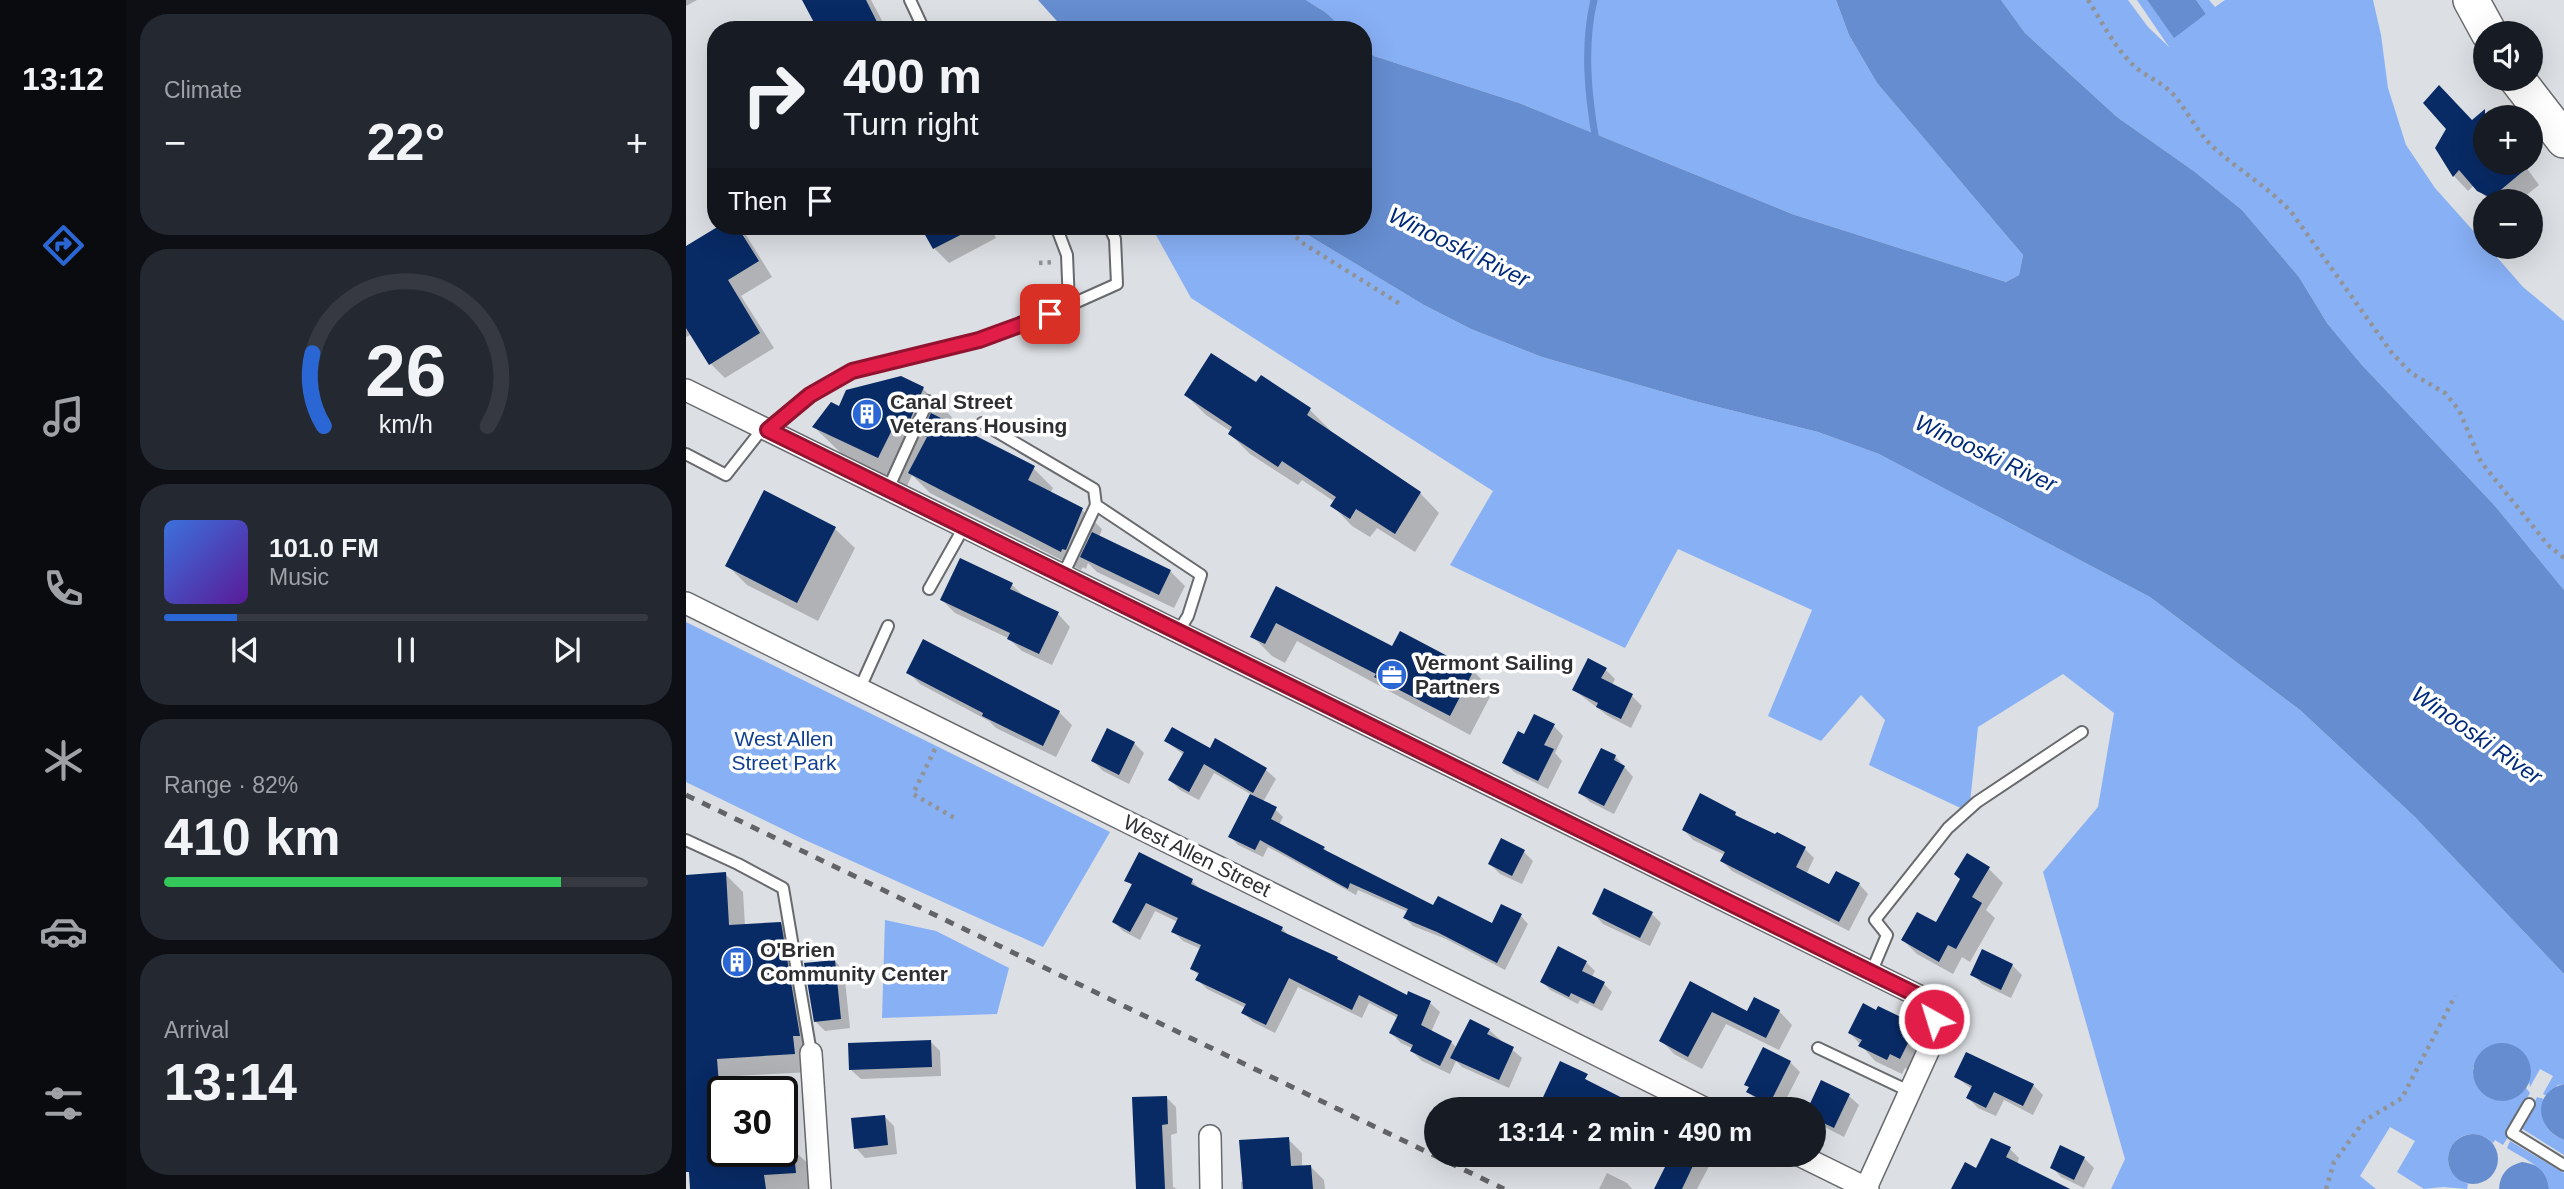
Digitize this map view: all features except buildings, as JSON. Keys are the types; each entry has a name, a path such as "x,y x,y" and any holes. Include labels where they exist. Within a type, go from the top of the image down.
{"main road":[{"path":"2472,0 2483,21"},
{"path":"2526,91 2564,140"}],"street":[{"path":"686,390 1925,999 1932,1009 1935,1031 1931,1045 1867,1189 1823,1167"},
{"name":"West Allen Street","path":"686,603 1682,1097"},
{"path":"811,1053 820,1189"},
{"path":"1209,1136 1211,1189"}],"lane":[{"path":"910,0 920,21"},
{"path":"1059,235 1067,255 1069,305"},
{"path":"686,454 726,475 766,429 810,395 852,371 979,340 1032,322 1116,284 1113,235"},
{"path":"888,489 928,401"},
{"path":"982,423 1094,489 1096,505 1063,575"},
{"path":"1096,505 1201,575 1188,616 1178,632"},
{"path":"929,589 964,527"},
{"path":"860,688 888,626"},
{"path":"1871,973 1888,936 1875,920 1948,828 1977,802 2082,732"},
{"path":"686,840 783,888 811,1053"},
{"path":"1818,1048 1911,1092"},
{"path":"2529,1104 2512,1133 2564,1165"}],"path":[{"path":"2088,0 2125,57 2140,71 2164,85 2199,133 2214,148 2284,204 2392,353 2411,373 2445,393 2459,410 2481,462 2548,545 2564,558"},
{"path":"1294,235 1400,304"},
{"path":"935,748 913,794 958,820"},
{"path":"2326,1189 2334,1162 2364,1121 2402,1098 2455,996"}],"green space":[{"path":"1306,0 1836,0 1849,35 1877,83 2023,255 2019,275 2006,282 1792,214 1519,103 1374,56 1372,21 1335,21"},
{"path":"2001,0 2128,0 2148,27 2169,47 2137,0 2147,0 2174,37 2206,14 2196,0 2209,0 2215,7 2225,0 2373,0 2388,88 2406,145 2435,188 2473,231 2473,259 2498,259 2523,287 2564,321 2564,590 2495,506 2361,364 2327,323 2299,277 2242,210 2195,172 2117,117 2025,33"},
{"path":"1156,235 1308,235 1424,305 1471,329 1542,357 1698,402 1818,432 1879,454 2150,597 2300,710 2415,817 2564,974 2564,1084 2558,1085 2547,1096 2543,1094 2553,1076 2540,1069 2530,1087 2529,1082 2473,1067 2478,1087 2491,1098 2508,1099 2526,1088 2530,1093 2506,1133 2508,1137 2503,1145 2495,1140 2493,1143 2481,1135 2469,1134 2459,1138 2452,1146 2448,1156 2449,1166 2455,1176 2468,1184 2467,1189 2424,1189 2397,1172 2415,1141 2390,1127 2360,1176 2376,1189 2111,1189 2125,1159 2043,872 2098,807 2114,713 2063,674 1978,727 1969,812 1869,765 1885,720 1861,695 1821,741 1768,716 1812,610 1678,549 1625,648 1450,565 1493,491 1191,298"},
{"name":"West Allen Street Park","path":"686,622 1110,832 1043,947 803,839 686,782"},
{"path":"885,920 936,931 1009,968 997,1014 882,1018"},
{"path":"2537,1097 2544,1099 2542,1112 2548,1129 2564,1140 2564,1155 2521,1128"},
{"path":"2510,1141 2564,1173 2564,1189 2549,1189 2539,1169 2507,1148"}],"water":[{"path":"1038,0 1306,0 1335,21 1057,21"},
{"name":"Winooski River","path":"1836,0 2001,0 2025,33 2117,117 2195,172 2242,210 2299,277 2327,323 2361,364 2495,506 2564,590 2564,974 2415,817 2300,710 2150,597 1879,454 1818,432 1698,402 1542,357 1471,329 1424,305 1308,235 1372,235 1372,54 1519,103 1792,214 2006,282 2019,275 2023,255 1877,83 1849,35"},
{"path":"2147,0 2196,0 2206,14 2174,38"},
{"path":"2502,1043 2513,1045 2526,1056 2531,1072 2529,1083 2518,1096 2502,1101 2491,1099 2478,1088 2473,1072 2475,1061 2486,1048"},
{"path":"2564,1084 2564,1140 2547,1128 2541,1111 2546,1095"},
{"path":"2473,1134 2491,1141 2498,1159 2491,1177 2473,1184 2455,1177 2448,1159 2455,1141"},
{"path":"2522,1162 2541,1170 2549,1189 2499,1189 2505,1171"}],"waterway":[{"path":"1594,0 1588,70 1596,141"}],"railway":[{"path":"686,795 1504,1189"}],"place":[{"name":"Canal Street Veterans Housing","path":"867,414"},
{"name":"Vermont Sailing Partners","path":"1392,675"},
{"name":"O'Brien Community Center","path":"737,962"}],"route":[{"path":"1050,314 979,340 852,371 810,395 768,430 1925,999 1932,1009 1934,1019"}]}
